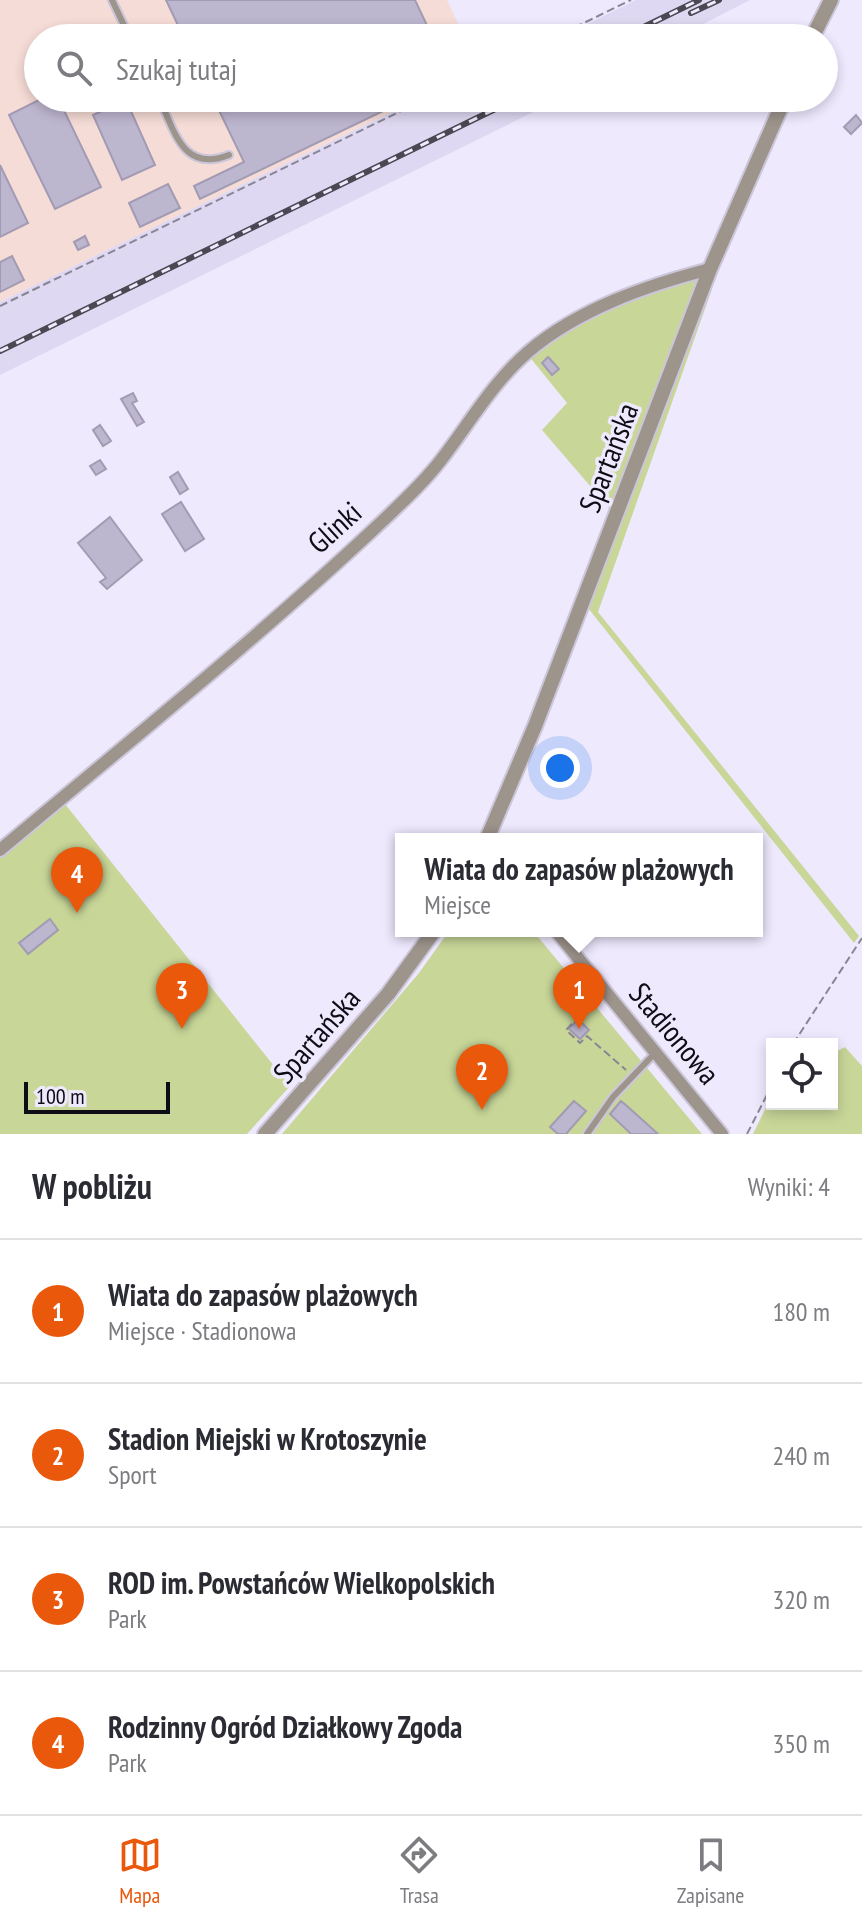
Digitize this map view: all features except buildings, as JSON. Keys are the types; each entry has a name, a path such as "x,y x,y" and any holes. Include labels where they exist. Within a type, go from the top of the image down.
{"street":[{"path":"819,24 831,0"},
{"name":"Spartańska","path":"490,833 535,726 710,269 779,112"},
{"name":"Glinki","path":"0,850 201,685 374,529 432,472 496,386 529,351 566,326 622,298 668,280 710,269"},
{"name":"Spartańska","path":"265,1134 388,994 430,937"},
{"name":"Stadionowa","path":"561,937 722,1134"}],"lane":[{"path":"112,0 123,24"},
{"path":"166,112 182,145 194,158 207,161 229,155"},
{"path":"587,1134 656,1052"}],"path":[{"path":"582,24 631,0"},
{"path":"0,306 399,112"},
{"path":"797,1038 862,938"},
{"path":"580,1015 566,1030 580,1043 587,1036 633,1076"},
{"path":"747,1134 766,1097"}],"shaded area":[{"path":"0,0 447,0 458,24 24,24 24,112 392,112 0,302"},
{"path":"636,0 750,0 703,24 587,24"},
{"path":"392,112 534,112 0,375 0,302"}],"green space":[{"path":"698,276 609,508 542,430 567,403 528,355 610,310"},
{"path":"712,289 598,612 859,936 854,943 588,608 705,293"},
{"path":"65,804 290,1086 247,1134 0,1134 0,855"},
{"path":"445,937 538,937 702,1134 282,1134 419,973"},
{"path":"845,1047 862,1066 862,1134 753,1134 766,1107 766,1110 838,1110 838,1051"}],"railway":[{"path":"650,24 699,0"},
{"path":"691,13 719,0"},
{"path":"0,351 489,112"}],"place":[{"name":"Rodzinny Ogród Działkowy Zgoda","path":"77,913"},
{"name":"ROD im. Powstańców Wielkopolskich","path":"182,1029"},
{"name":"Wiata do zapasów plażowych","path":"579,1029"},
{"name":"Stadion Miejski w Krotoszynie","path":"482,1110"}]}
